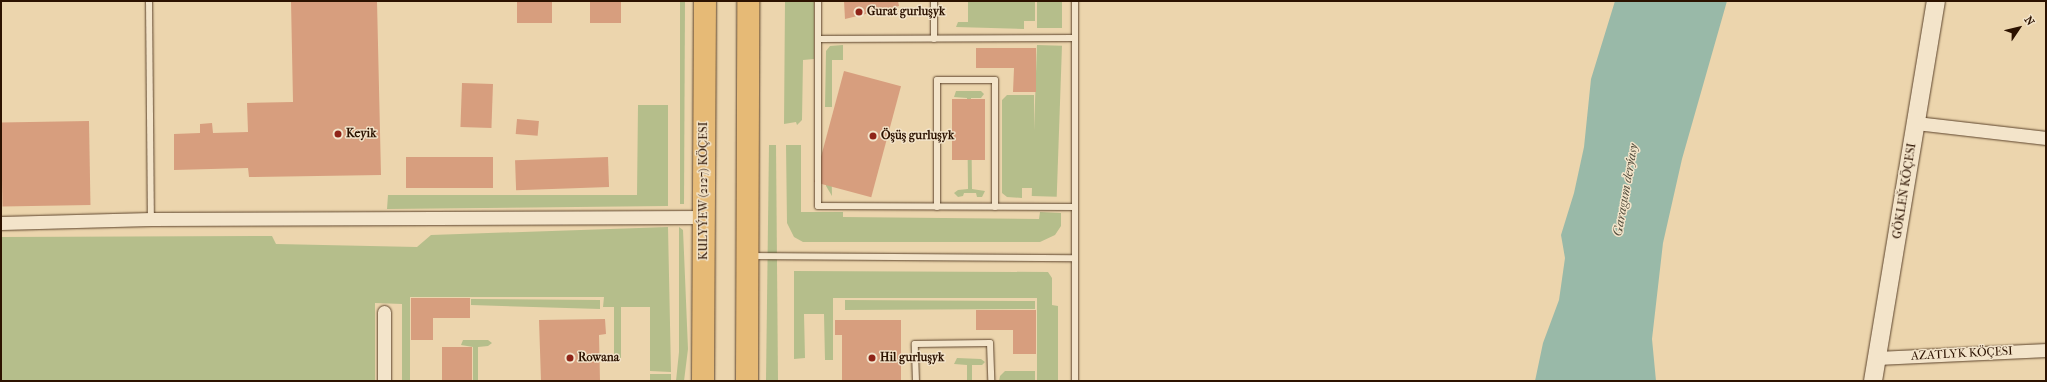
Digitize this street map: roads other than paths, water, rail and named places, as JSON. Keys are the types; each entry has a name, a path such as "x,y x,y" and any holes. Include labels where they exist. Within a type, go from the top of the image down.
{"highway":[{"name":"KULYÝEW (2127) KÖÇESI","path":"703,381 706,1"},
{"path":"747,381 748,1"}],"street":[{"name":"GÖKLEŇ KÖÇESI","path":"1873,381 1936,1"},
{"path":"1916,123 2046,138"},
{"path":"1,223 151,219 704,217"},
{"path":"384,312 384,381"},
{"name":"AZATLYK KÖÇESI","path":"1878,358 2046,350"}],"lane":[{"path":"149,1 151,219"},
{"path":"818,1 818,206 1075,207"},
{"path":"934,1 934,38"},
{"path":"1075,1 1075,381"},
{"path":"818,39 1075,38"},
{"path":"937,207 937,80 995,80 995,207"},
{"path":"748,256 1076,258"},
{"path":"916,381 915,344 983,343 990,343 991,381"}],"water":[{"name":"Garagum derýasy","path":"1615,1 1727,1 1682,159 1663,243 1652,339 1656,381 1535,381 1543,343 1559,300 1565,258 1561,235 1574,193 1584,147 1591,79"}],"place":[{"name":"Gurat gurluşyk","path":"859,12"},
{"name":"Keyik","path":"338,134"},
{"name":"Öşüş gurluşyk","path":"873,136"},
{"name":"Rowana","path":"570,358"},
{"name":"Hil gurluşyk","path":"872,358"}]}
